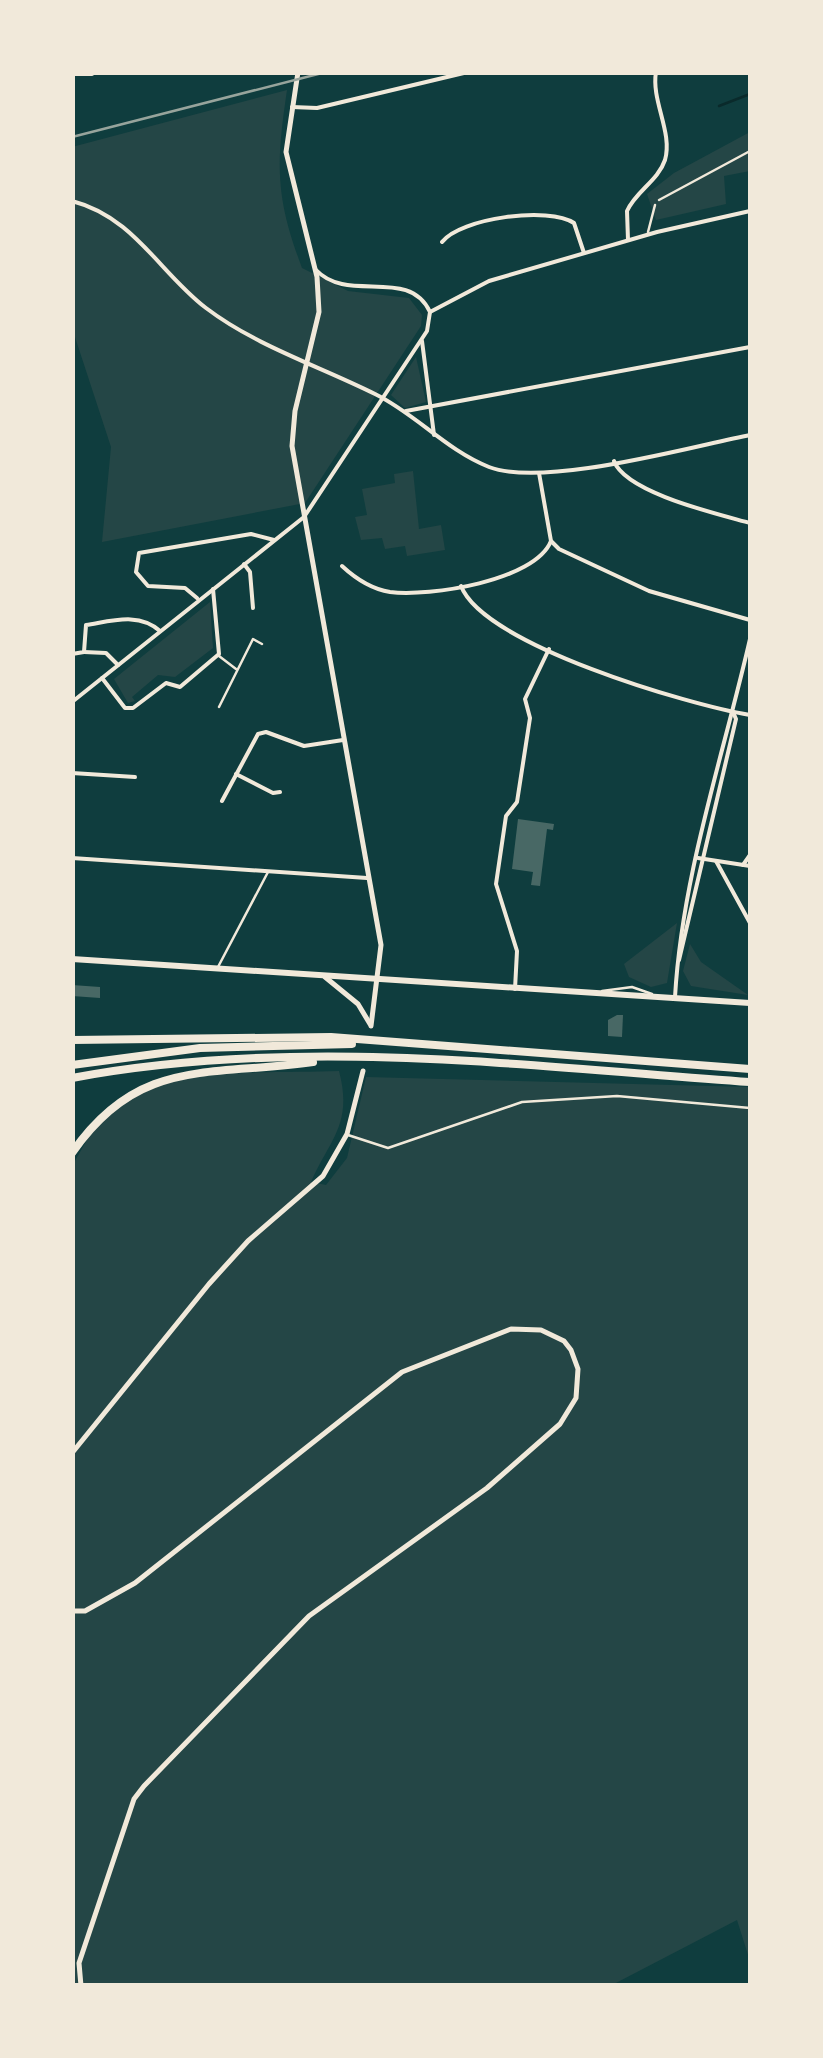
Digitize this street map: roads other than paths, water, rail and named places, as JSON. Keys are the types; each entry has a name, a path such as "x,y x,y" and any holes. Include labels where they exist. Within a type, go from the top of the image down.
{"highway":[{"path":"72,1040 311,1037 750,1069"},
{"path":"72,1065 200,1048 412,1046"},
{"path":"72,1078 200,1060 345,1058 750,1082"},
{"path":"72,1153 116,1102 155,1082 345,1058"}],"main road":[{"path":"298,72 286,136 288,170 314,267 318,326 292,429 381,945 380,980 371,1026 358,1004 326,976"},
{"path":"72,959 750,1003"},
{"path":"72,1453 248,1240 323,1176 347,1134 363,1071"},
{"path":"72,1611 85,1611 135,1583 402,1372 511,1330 542,1330 564,1341 570,1350 578,1368 576,1398 560,1424 487,1488 309,1616 144,1786 134,1799 79,1963 80,1986"}],"street":[{"path":"290,107 317,108 468,72"},
{"path":"628,240 627,211 658,174 666,154 654,92 656,72"},
{"path":"72,74 92,74"},
{"path":"72,201 118,220 175,281 224,320 384,398 434,435 493,468 539,473 750,436"},
{"path":"430,312 489,281 648,234 750,211"},
{"path":"442,242 468,226 548,215 574,222 584,253"},
{"path":"72,702 304,516 431,324 422,298 403,288 340,286 314,267"},
{"path":"422,340 434,435"},
{"path":"404,412 750,347"},
{"path":"614,462 622,476 692,506 750,523"},
{"path":"342,566 362,582 390,592 461,586 520,569 548,549 551,541 539,473"},
{"path":"198,600 185,588 148,586 136,572 139,552 251,534 274,540"},
{"path":"551,541 578,560 650,591 750,620"},
{"path":"244,564 250,572 253,608"},
{"path":"461,586 484,614 549,649 627,682 750,715"},
{"path":"102,678 125,708 134,708 166,683 180,687 218,654 213,589"},
{"path":"84,652 86,625 138,618 148,620 160,631"},
{"path":"674,997 694,876 750,639"},
{"path":"515,989 517,951 496,884 506,816 516,802 530,718 525,699 549,649"},
{"path":"72,654 106,653 118,665"},
{"path":"679,960 706,859 733,712"},
{"path":"222,800 256,736 263,732 304,746 345,740"},
{"path":"718,766 725,767"},
{"path":"72,773 135,777"},
{"path":"236,774 273,794 280,792"},
{"path":"706,821 714,822"},
{"path":"743,865 750,855"},
{"path":"72,858 370,878"},
{"path":"698,858 750,866"},
{"path":"716,860 750,923"},
{"path":"694,876 701,878"}],"lane":[{"path":"648,234 655,205"},
{"path":"219,707 253,639 262,644"},
{"path":"218,654 238,670"},
{"path":"218,968 268,871"},
{"path":"347,1134 388,1148 522,1102 616,1096 750,1108"}],"waterway":[{"path":"719,106 750,94"}],"railway":[{"path":"72,137 326,72"}]}
